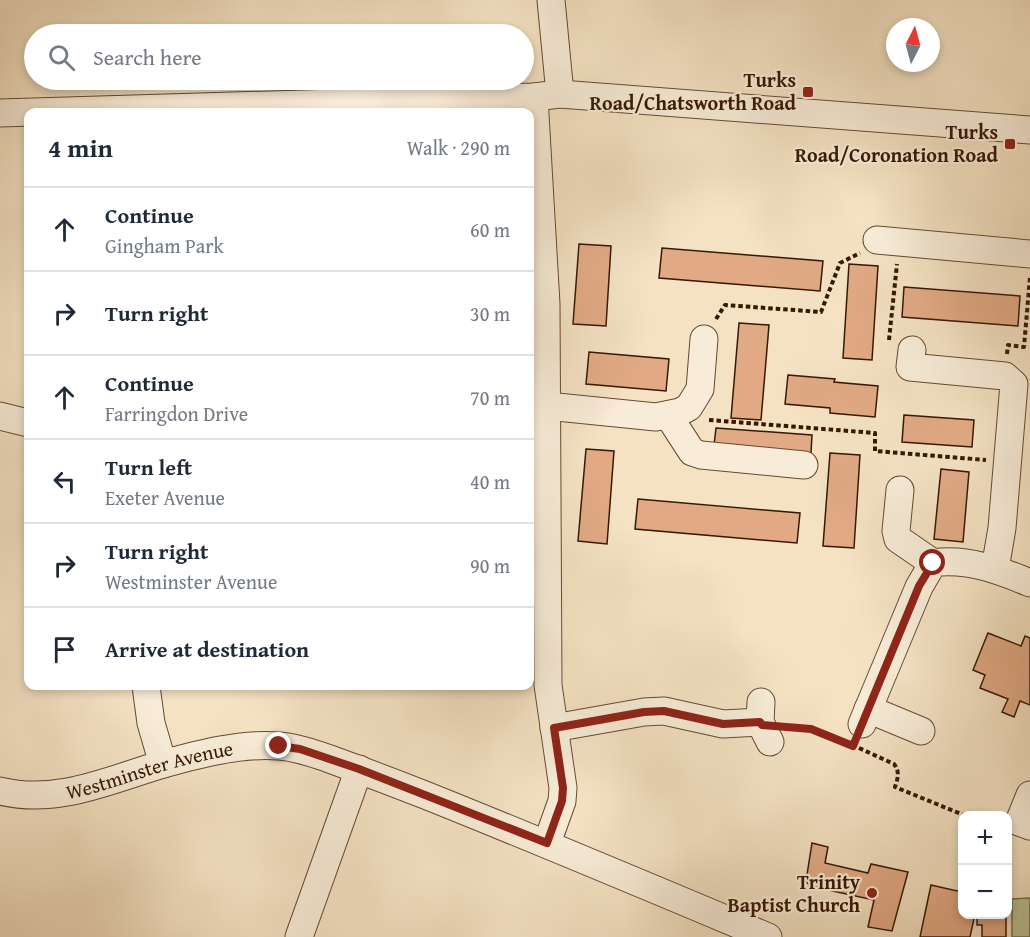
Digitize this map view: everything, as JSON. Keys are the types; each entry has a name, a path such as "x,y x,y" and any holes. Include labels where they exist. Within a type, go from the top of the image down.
{"street":[{"path":"547,843 562,801 563,788 549,685 539,513 547,406 538,304 551,0"},
{"path":"129,108 547,95 1030,130"},
{"path":"0,112 24,111"},
{"path":"887,241 1030,254"},
{"path":"547,406 656,417 675,413 695,399 700,389 704,339"},
{"path":"912,350 910,367 1005,375 1014,384 1002,528 995,569"},
{"path":"675,413 692,452 701,455 804,465"},
{"path":"0,416 24,422"},
{"path":"900,490 896,531 898,539 933,563 966,562 995,569 1030,583"},
{"path":"921,731 865,716 919,586 933,563"},
{"path":"147,690 151,723 164,764"},
{"path":"554,728 644,712 664,711 723,724 763,723"},
{"name":"Westminster Avenue","path":"0,791 33,795 57,794 93,788 164,764 213,752 279,746 300,749 359,769 547,843 768,937"},
{"path":"298,937 359,769"},
{"path":"1030,795 1019,822 1030,826"}],"path":[{"path":"704,339 725,305 820,312 840,263 887,241 889,347 912,350"},
{"path":"1024,347 1030,277"},
{"path":"1005,375 1008,345 1030,348"},
{"path":"675,413 689,419 875,433 875,451 1007,462"},
{"path":"763,723 811,729 894,764 898,768 895,787 958,813"}],"green space":[{"path":"1030,898 1030,937 1012,937 1012,899"}],"building":[{"path":"579,244 611,246 606,326 573,324"},
{"path":"662,248 823,261 820,291 659,278"},
{"path":"849,264 878,266 872,360 843,358"},
{"path":"904,287 1020,296 1018,326 902,317"},
{"path":"739,323 769,325 761,420 731,418"},
{"path":"589,352 669,359 666,391 586,384"},
{"path":"788,375 878,386 875,417 830,413 830,408 785,404"},
{"path":"904,415 974,420 972,447 902,442"},
{"path":"716,428 812,435 811,453 714,445"},
{"path":"586,449 614,451 607,544 578,541"},
{"path":"830,453 860,455 854,548 823,546"},
{"path":"941,469 969,472 963,542 934,539"},
{"path":"638,499 800,513 797,543 635,529"},
{"path":"988,633 1021,646 1025,636 1030,638 1030,705 1020,701 1014,717 1002,712 1008,699 980,688 985,675 973,670"},
{"name":"Trinity Baptist Church","path":"812,843 828,847 825,863 868,873 871,864 908,872 892,931 868,927 874,900 810,886 806,881"},
{"path":"931,885 958,891 958,919 974,919 970,937 920,937"},
{"path":"977,919 1006,919 1006,937 982,937 982,925 977,925"}],"place":[{"name":"Turks Road/Chatsworth Road","path":"808,92"},
{"name":"Turks Road/Coronation Road","path":"1010,144"},
{"name":"Trinity Baptist Church","path":"872,893"}],"route":[{"path":"279,746 300,749 359,769 547,843 562,801 563,788 554,728 644,712 664,711 723,724 760,722 762,725 801,727 853,746 919,586 933,563"}]}
